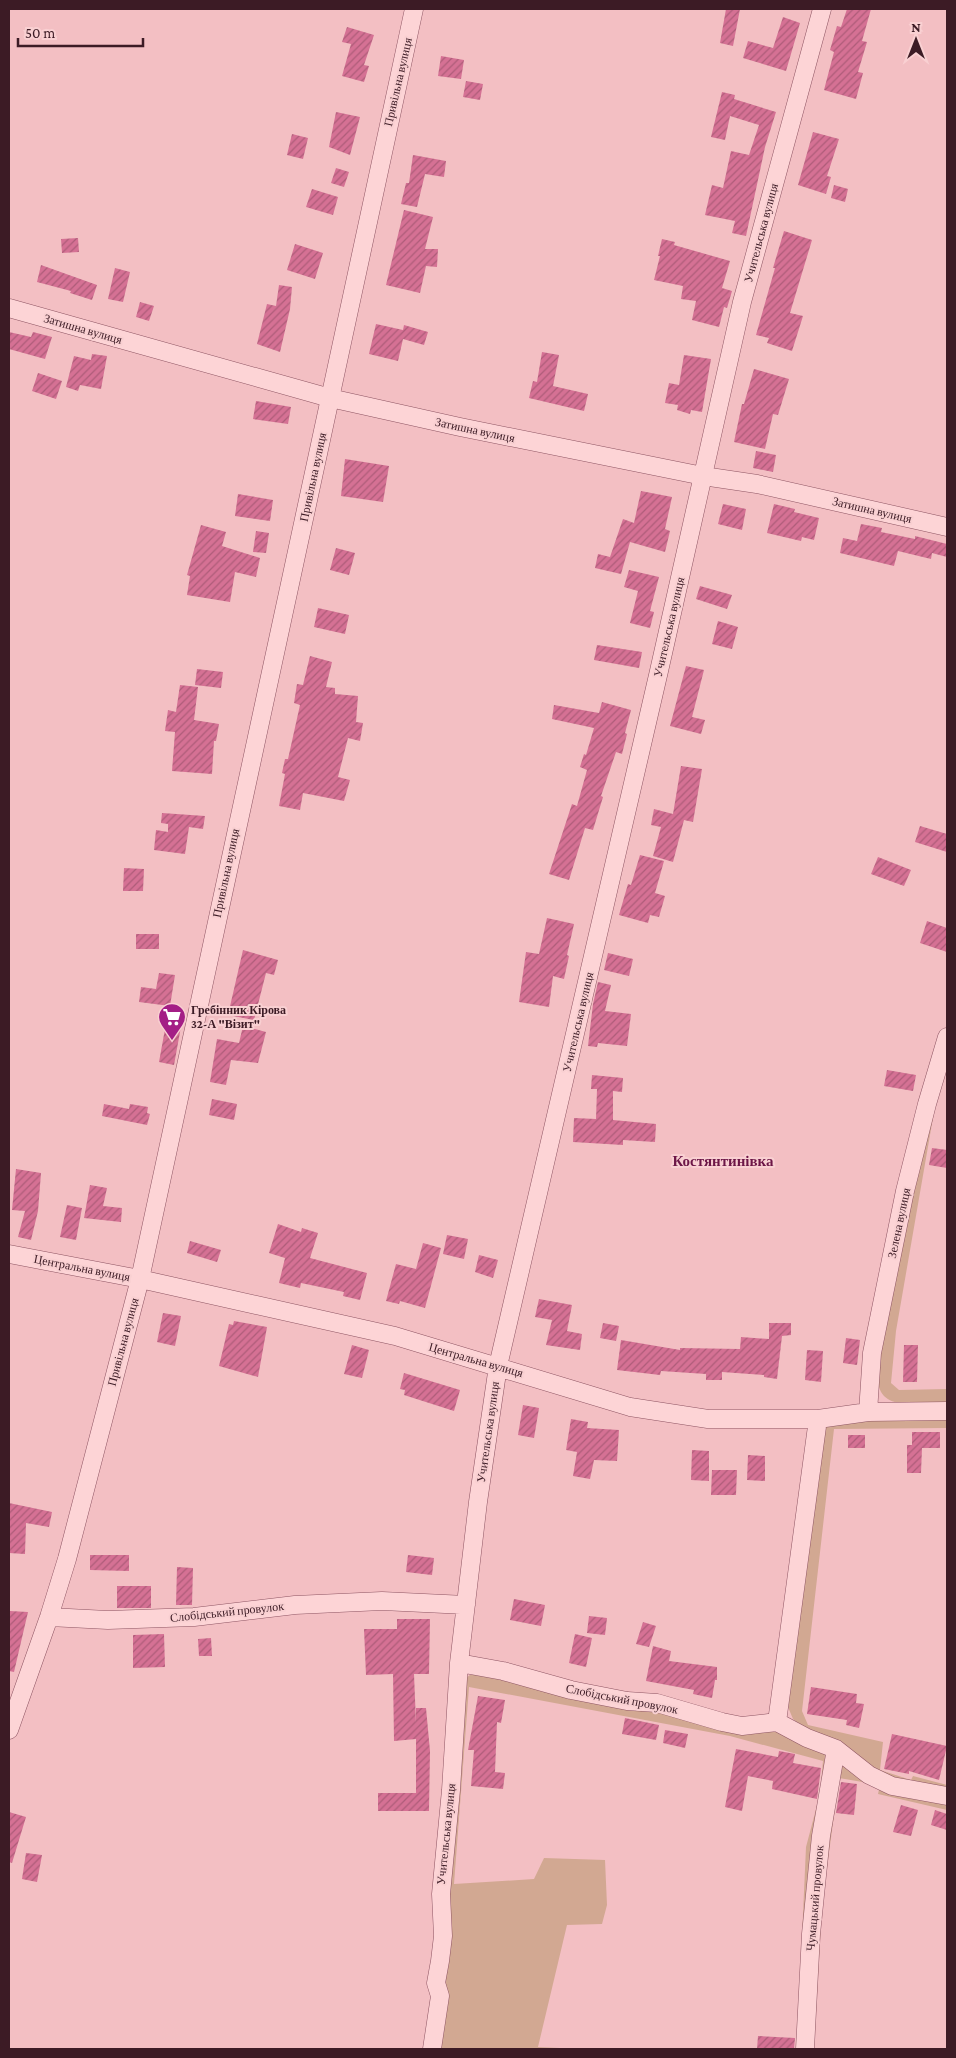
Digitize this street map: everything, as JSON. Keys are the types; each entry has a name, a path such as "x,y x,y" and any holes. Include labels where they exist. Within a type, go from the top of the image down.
{"street":[{"name":"Привільна вулиця","path":"9,1730 67,1560 140,1279 414,9"},
{"name":"Учительська вулиця","path":"432,2049 440,1996 436,1983 442,1936 441,1894 451,1790 459,1663 478,1502 498,1366 742,302 822,9"},
{"name":"Затишна вулиця","path":"9,308 330,398 460,427 703,476 757,484 947,527"},
{"name":"Зелена вулиця","path":"868,1412 872,1353 905,1192 927,1104 944,1058 947,1037"},
{"name":"Центральна вулиця","path":"9,1254 140,1279 395,1336 630,1407 708,1420 818,1420 868,1412 947,1411"},
{"path":"818,1420 777,1722 808,1738 836,1749 869,1775 892,1786 947,1796"},
{"name":"Слобідський провулок","path":"49,1617 108,1620 194,1617 295,1605 382,1601 466,1605"},
{"name":"Слобідський провулок","path":"459,1663 503,1671 570,1690 627,1701 657,1703 742,1726 777,1722"},
{"name":"Чумацький провулок","path":"805,2049 811,1934 821,1836 836,1749"}],"shaded area":[{"path":"947,1067 934,1112 896,1331 891,1383 899,1390 947,1389 947,1403 919,1405 898,1403 883,1395 878,1385 877,1371 918,1170 943,1069"},
{"path":"947,1417 947,1428 834,1429 802,1711 808,1725 883,1742 880,1770 911,1780 913,1776 947,1785 947,1794 887,1781 802,1727 793,1719 788,1707 822,1429 830,1422"},
{"path":"485,1672 780,1730 828,1752 797,2049 806,1847 820,1794 823,1761 730,1736 469,1687 454,1884 534,1879 544,1858 605,1860 607,1905 602,1924 567,1925 538,2047 581,2049 439,2049 463,1680 470,1675"},
{"path":"840,1762 947,1800 947,1810 878,1794 880,1785 839,1778 822,1905 814,2049 808,2049 816,1933"}],"building":[{"path":"726,9 740,9 733,46 720,43"},
{"path":"847,9 871,9 862,41 867,42 858,72 863,73 856,99 824,90 834,52 830,50 837,26 841,27"},
{"path":"783,17 800,23 786,71 743,58 748,41 773,48"},
{"path":"347,27 374,35 364,65 369,66 364,82 342,76 351,44 342,42"},
{"path":"441,56 464,60 461,79 438,76"},
{"path":"466,81 483,84 480,100 463,97"},
{"path":"722,92 735,95 734,99 776,112 765,147 746,236 732,233 735,221 705,215 712,185 723,188 731,151 749,155 759,125 730,116 725,140 711,137"},
{"path":"336,112 360,117 350,155 329,147"},
{"path":"813,132 839,139 827,176 831,177 826,194 798,185"},
{"path":"292,134 308,138 303,159 287,155"},
{"path":"413,155 446,161 444,177 425,174 417,207 401,204 406,183 409,183"},
{"path":"336,168 349,172 344,187 331,183"},
{"path":"834,185 848,189 845,202 831,198"},
{"path":"312,189 338,197 333,215 306,207"},
{"path":"404,210 433,217 425,249 438,249 437,267 426,266 420,293 386,285"},
{"path":"784,231 812,240 790,313 803,316 792,351 767,343 769,338 756,335"},
{"path":"78,238 79,252 62,253 61,239"},
{"path":"662,239 675,242 674,245 730,261 722,288 732,291 727,308 724,307 719,327 692,320 696,301 681,299 683,286 654,280"},
{"path":"295,244 323,253 315,279 287,270"},
{"path":"41,265 97,285 92,300 70,293 71,291 37,282"},
{"path":"115,268 130,272 123,302 108,299"},
{"path":"279,285 292,287 290,309 280,352 257,344 267,304 276,306"},
{"path":"140,302 154,306 149,321 136,317"},
{"path":"376,324 403,330 404,325 428,332 424,345 403,339 398,361 369,354"},
{"path":"9,332 31,337 33,332 52,337 45,359 9,349"},
{"path":"542,352 559,355 553,386 588,394 584,411 529,398 533,381 537,382"},
{"path":"92,354 107,356 101,389 80,385 78,391 66,387 74,356 91,360"},
{"path":"684,355 711,359 702,412 691,410 690,414 677,410 678,405 665,403 669,383 679,385"},
{"path":"754,369 789,379 778,415 773,414 765,449 734,442 742,404 744,404"},
{"path":"38,373 62,381 56,399 32,391"},
{"path":"256,401 291,407 288,424 253,419"},
{"path":"756,451 776,455 773,472 753,468"},
{"path":"345,459 389,466 383,502 341,496"},
{"path":"641,491 672,497 665,529 670,531 665,552 630,542 621,574 595,568 598,554 610,557 623,519 634,523"},
{"path":"238,494 273,500 270,521 235,516"},
{"path":"723,504 746,509 742,530 718,524"},
{"path":"774,504 795,509 794,512 819,518 814,540 802,537 801,541 767,533"},
{"path":"861,524 882,528 881,532 915,539 915,536 947,544 947,557 932,553 931,559 898,551 894,566 840,553 843,538 857,541"},
{"path":"201,525 226,532 222,546 260,558 256,577 235,572 230,602 187,595 190,576 187,575"},
{"path":"256,531 269,533 266,553 253,552"},
{"path":"336,548 355,553 349,575 330,570"},
{"path":"629,570 659,577 650,611 654,612 650,628 630,623 638,591 624,587"},
{"path":"700,586 732,595 727,609 696,599"},
{"path":"318,608 349,615 345,634 314,627"},
{"path":"718,621 738,627 732,649 712,644"},
{"path":"597,645 642,652 639,668 594,660"},
{"path":"310,656 332,662 326,687 335,688 335,694 358,696 356,722 363,723 360,741 348,738 338,777 350,780 344,801 303,793 300,810 279,806 285,774 282,773 285,759 288,759 300,705 294,703 297,684 303,685"},
{"path":"686,666 704,670 692,717 705,720 701,734 670,726"},
{"path":"197,669 223,672 221,688 195,685"},
{"path":"180,685 198,687 194,720 219,724 216,741 214,741 212,774 172,771 175,732 165,731 168,710 176,712"},
{"path":"602,702 631,710 625,733 627,734 622,754 616,752 601,796 603,797 593,830 585,828 569,880 549,874 572,804 577,806 587,770 580,767 584,754 586,755 594,728 552,719 554,705 599,713"},
{"path":"681,766 702,769 693,822 684,820 673,862 653,856 661,827 651,825 654,809 673,814"},
{"path":"162,813 205,816 203,829 189,827 185,854 154,850 156,830 168,832 168,824 161,823"},
{"path":"920,826 947,834 947,852 915,842"},
{"path":"640,855 664,861 655,893 665,896 659,917 650,915 648,923 619,915 628,884 631,885"},
{"path":"878,857 911,870 904,886 871,874"},
{"path":"124,868 144,869 143,891 123,891"},
{"path":"547,918 574,924 564,979 553,976 549,1007 519,1002 526,952 539,954"},
{"path":"927,921 947,928 947,952 920,943"},
{"path":"136,934 159,934 159,949 136,949"},
{"path":"243,950 278,960 274,975 266,973 254,1020 228,1015"},
{"path":"608,953 633,959 629,976 604,970"},
{"path":"159,973 175,975 170,1006 139,1002 141,987 156,989"},
{"path":"598,982 611,985 605,1011 631,1014 627,1046 598,1043 597,1047 588,1046 593,1004"},
{"path":"167,1018 182,1021 174,1065 159,1062"},
{"path":"243,1026 266,1032 258,1063 231,1060 226,1085 210,1082 217,1039 239,1043"},
{"path":"887,1070 916,1075 913,1091 884,1086"},
{"path":"592,1075 623,1078 622,1092 613,1091 613,1120 656,1124 655,1142 623,1140 623,1145 573,1142 574,1118 596,1119 597,1089 591,1089"},
{"path":"212,1099 237,1104 234,1120 209,1115"},
{"path":"104,1104 129,1109 130,1104 148,1107 147,1113 150,1114 147,1125 102,1116"},
{"path":"932,1148 947,1150 947,1168 929,1165"},
{"path":"16,1169 41,1173 38,1211 31,1240 18,1237 25,1211 12,1210"},
{"path":"90,1185 107,1188 103,1206 122,1208 121,1222 84,1218"},
{"path":"67,1205 82,1208 76,1240 60,1237"},
{"path":"278,1224 301,1232 302,1228 318,1233 310,1258 367,1273 360,1300 343,1296 344,1292 301,1283 300,1288 279,1283 285,1258 269,1253"},
{"path":"447,1235 468,1239 464,1259 443,1254"},
{"path":"190,1241 221,1250 217,1262 187,1253"},
{"path":"423,1243 441,1248 425,1308 400,1301 399,1304 386,1301 396,1264 416,1269"},
{"path":"479,1255 498,1260 493,1278 475,1272"},
{"path":"539,1299 572,1305 567,1331 582,1334 580,1350 546,1345 552,1320 535,1317"},
{"path":"163,1313 181,1316 175,1346 157,1342"},
{"path":"234,1321 267,1327 258,1377 219,1366 229,1324 233,1325"},
{"path":"603,1323 619,1326 616,1341 600,1338"},
{"path":"769,1323 791,1323 791,1335 782,1336 777,1379 764,1377 764,1375 722,1372 722,1380 706,1380 706,1374 661,1371 660,1375 617,1370 621,1340 680,1350 680,1348 740,1349 741,1337 769,1339"},
{"path":"846,1338 860,1340 857,1365 843,1363"},
{"path":"352,1345 369,1350 362,1378 344,1374"},
{"path":"904,1345 918,1345 917,1382 903,1382"},
{"path":"807,1350 823,1351 821,1382 805,1380"},
{"path":"404,1373 460,1390 454,1411 404,1395 405,1390 400,1389"},
{"path":"523,1405 539,1408 534,1438 518,1435"},
{"path":"571,1419 588,1422 587,1428 619,1430 617,1461 594,1460 590,1479 573,1476 577,1452 566,1450"},
{"path":"912,1432 940,1432 940,1448 922,1448 921,1473 907,1473 907,1445 912,1445"},
{"path":"848,1435 865,1435 865,1448 848,1448"},
{"path":"692,1450 709,1451 709,1481 691,1480"},
{"path":"748,1455 765,1456 765,1481 747,1480"},
{"path":"712,1470 737,1470 736,1495 711,1495"},
{"path":"9,1503 52,1512 49,1527 26,1523 25,1554 9,1553"},
{"path":"90,1555 129,1555 129,1571 90,1570"},
{"path":"408,1555 434,1558 432,1575 406,1572"},
{"path":"177,1567 193,1568 192,1605 176,1605"},
{"path":"117,1586 151,1586 151,1608 117,1608"},
{"path":"514,1599 545,1605 541,1626 510,1620"},
{"path":"10,1611 28,1612 14,1672 9,1671"},
{"path":"589,1616 607,1618 605,1635 587,1633"},
{"path":"397,1619 430,1619 429,1674 414,1674 416,1723 416,1708 426,1708 430,1751 429,1811 378,1811 378,1793 416,1793 416,1739 394,1741 393,1674 366,1675 364,1629 397,1629"},
{"path":"643,1622 656,1626 649,1647 636,1644"},
{"path":"164,1634 165,1667 133,1668 133,1635"},
{"path":"575,1634 592,1638 586,1667 569,1663"},
{"path":"211,1638 212,1656 199,1656 198,1639"},
{"path":"653,1646 671,1651 669,1661 717,1667 717,1680 715,1680 712,1698 693,1694 694,1690 646,1681"},
{"path":"811,1687 857,1694 856,1703 864,1704 859,1728 846,1725 847,1720 807,1714"},
{"path":"478,1696 505,1700 501,1723 497,1722 495,1772 505,1773 503,1789 471,1786 474,1750 468,1750"},
{"path":"625,1718 659,1725 656,1740 622,1734"},
{"path":"665,1730 688,1734 685,1748 663,1743"},
{"path":"892,1734 947,1746 939,1780 909,1771 909,1774 884,1769"},
{"path":"736,1749 778,1757 779,1751 795,1754 793,1763 821,1768 817,1799 772,1789 773,1781 748,1776 742,1811 725,1807"},
{"path":"841,1782 857,1784 854,1815 836,1813"},
{"path":"901,1805 918,1810 911,1836 893,1832"},
{"path":"935,1810 947,1814 947,1830 931,1825"},
{"path":"9,1812 26,1817 12,1863 9,1862"},
{"path":"26,1853 42,1855 37,1882 22,1879"},
{"path":"758,2036 795,2038 794,2049 757,2049"}],"place":[{"name":"Гребінник Кірова 32-А \"Візит\"","path":"172,1041"}],"district":[{"name":"Костянтинівка","path":"723,1161"}]}
